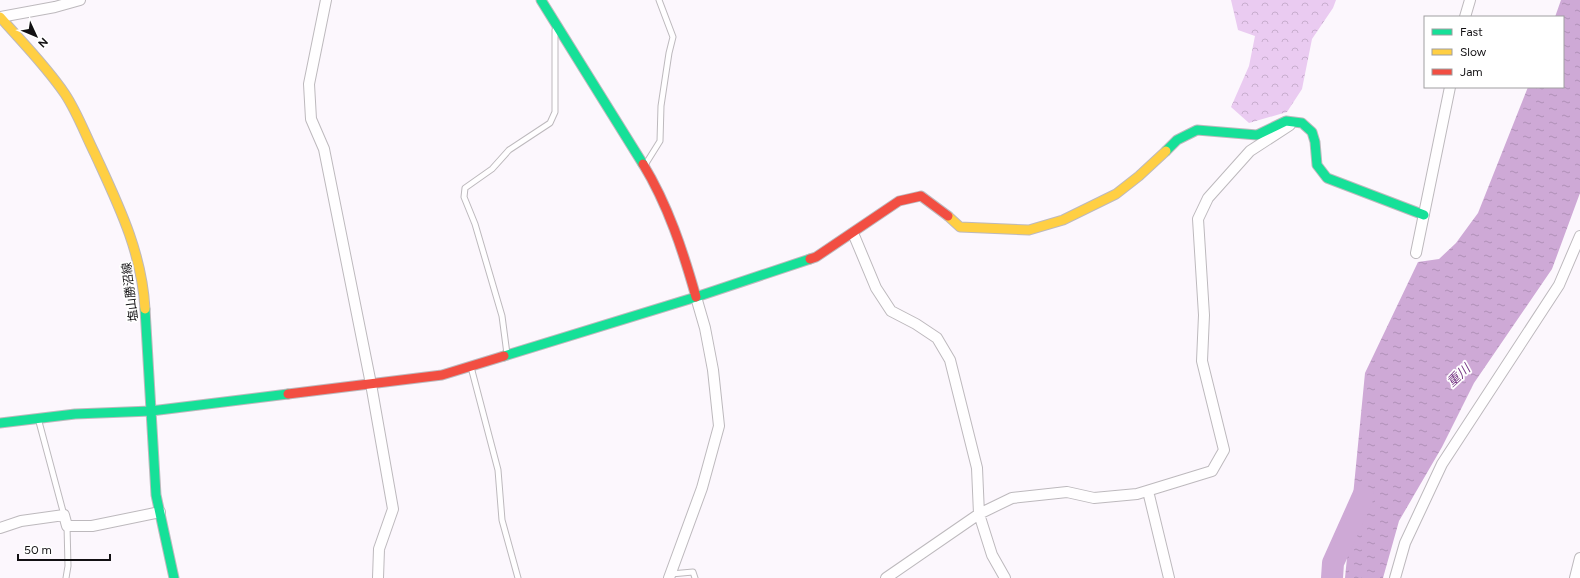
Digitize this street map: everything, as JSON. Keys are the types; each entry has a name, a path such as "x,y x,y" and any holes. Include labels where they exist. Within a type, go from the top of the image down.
{"street":[{"path":"0,17 55,7 80,0"},
{"path":"326,0 309,84 311,119 324,149 371,384 394,509 379,549 378,578"},
{"path":"541,0 644,166 669,216 685,257 705,328 713,370 719,426 702,488 670,576"},
{"path":"1465,16 1470,0"},
{"name":"塩山勝沼線","path":"0,17 66,96 96,156 131,235 140,262 144,286 156,495 174,578"},
{"path":"1416,253 1450,88"},
{"path":"0,424 38,418 123,411 150,411 442,375 816,258 899,201 921,196 942,210 960,227 1029,230 1063,220 1116,194 1139,176 1177,140 1197,130 1257,135 1286,121 1302,122 1312,132 1315,142 1317,165 1327,178 1424,215"},
{"path":"886,578 979,514 1012,498 1067,492 1094,498 1137,494 1212,471 1224,450 1202,361 1204,315 1198,219 1208,198 1250,152 1295,122"},
{"path":"853,234 876,288 891,311 916,324 937,338 950,360 978,468 979,514 992,555 1005,578"},
{"path":"1395,578 1405,543 1442,464 1559,285 1580,236"},
{"path":"1148,491 1169,578"},
{"path":"0,528 21,521 64,515 67,526 92,526 160,512"},
{"path":"1575,578 1580,558"}],"lane":[{"path":"644,166 660,141 661,106 673,37 659,0"},
{"path":"507,355 502,316 476,224 464,197 465,188 492,169 508,150 550,124 555,112 555,23"},
{"path":"471,366 498,470 502,520 518,578"},
{"path":"38,418 64,515"},
{"path":"66,578 68,566 67,526"},
{"path":"670,576 694,572 695,578"}],"green space":[{"path":"1231,0 1336,0 1333,8 1312,39 1302,89 1287,112 1249,123 1231,107 1249,66 1255,36 1238,30"}],"water":[{"path":"1561,0 1580,0 1580,193 1552,269 1474,383 1442,447 1399,521 1383,578 1345,578 1365,373 1418,262 1439,259 1456,243 1478,213 1528,88 1564,88 1564,16 1555,16"}],"waterway":[{"name":"重川","path":"1332,578 1333,563 1363,496"}],"traffic: fast":[{"path":"541,0 643,164"},
{"path":"1166,151 1177,140 1197,130 1257,135 1286,121 1302,123 1312,132 1315,142 1317,165 1327,178 1424,215"},
{"path":"504,356 696,297 810,259"},
{"path":"145,309 156,495 174,578"},
{"path":"0,423 75,414 151,411 288,394"}],"traffic: slow":[{"path":"0,17 50,74 65,94 77,116 128,229 139,268 145,309"},
{"path":"948,216 960,227 1029,230 1063,220 1116,194 1139,176 1166,151"}],"traffic: jam":[{"path":"643,164 660,196 674,229 696,297"},
{"path":"810,259 816,257 899,201 921,196 948,216"},
{"path":"288,394 442,375 504,356"}]}
